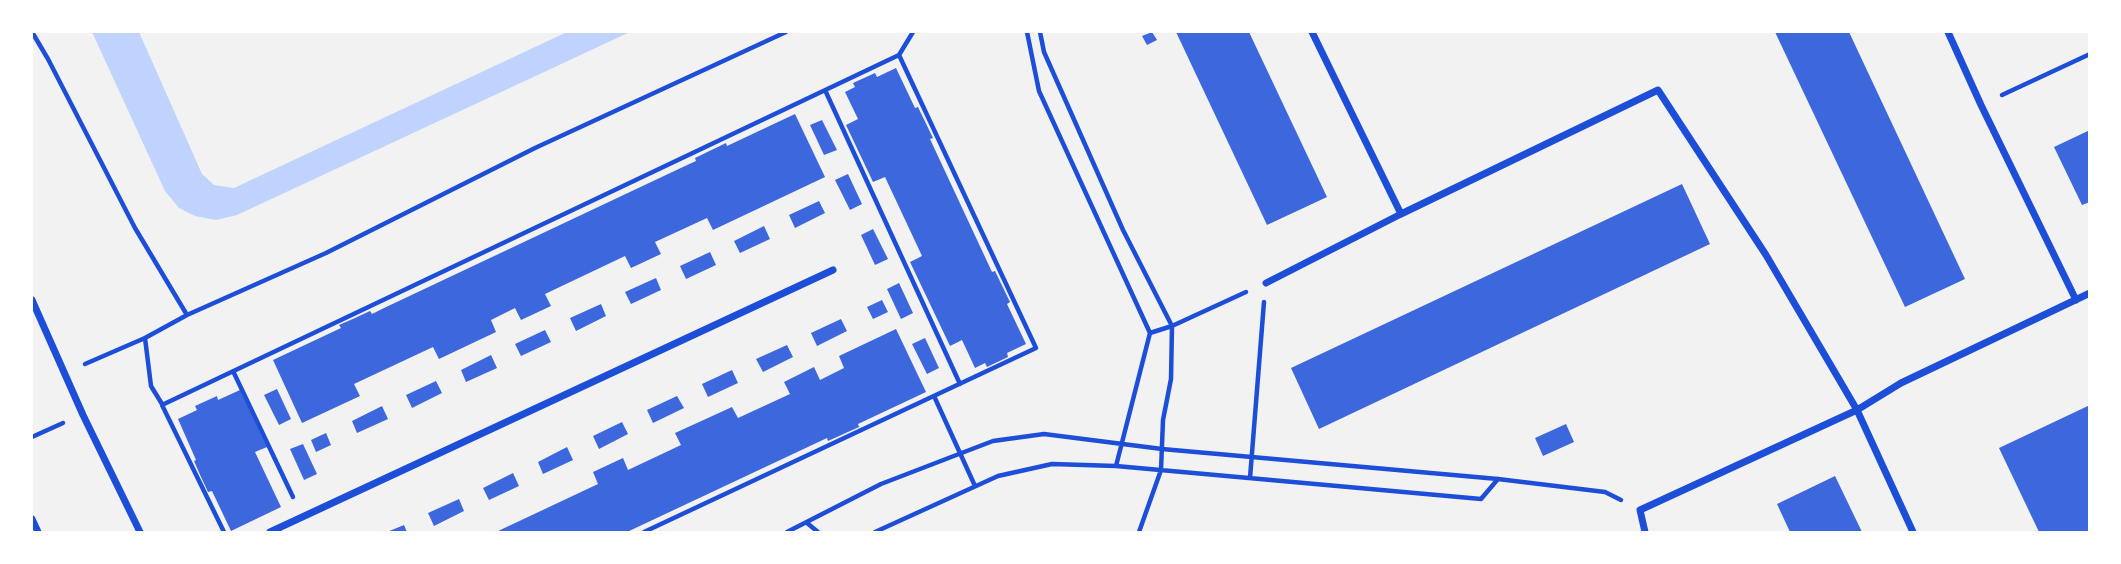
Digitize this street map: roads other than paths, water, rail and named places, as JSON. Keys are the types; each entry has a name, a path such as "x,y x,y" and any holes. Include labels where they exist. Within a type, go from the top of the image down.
{"street":[{"path":"1312,32 1401,214"},
{"path":"1948,32 2076,300"},
{"path":"1266,283 1401,214 1658,90 1766,255 1857,410 1913,533"},
{"path":"270,533 832,270"},
{"path":"1645,533 1640,510 1857,410 1902,383 2090,293"},
{"path":"32,300 83,415 141,533"},
{"path":"32,519 38,533"}],"water":[{"path":"92,32 139,32 202,174 214,185 234,188 567,32 630,32 237,215 216,220 195,216 179,208 165,191"}]}
